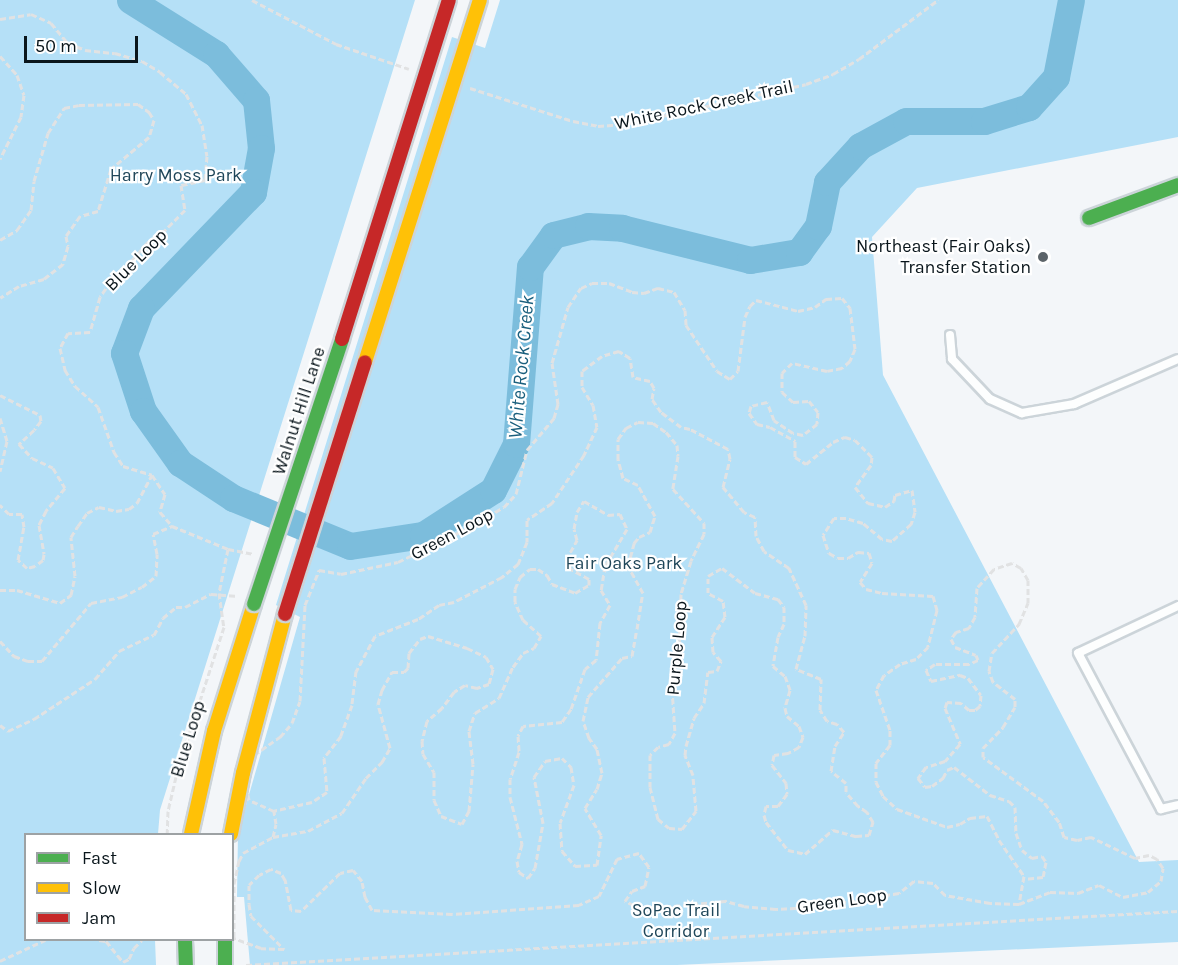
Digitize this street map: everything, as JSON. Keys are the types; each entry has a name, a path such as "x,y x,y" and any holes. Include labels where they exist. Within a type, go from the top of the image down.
{"main road":[{"name":"Walnut Hill Lane","path":"191,833 214,731 449,0"},
{"path":"231,833 243,773 285,614 480,0"},
{"path":"1089,218 1178,185"},
{"path":"185,941 186,965"},
{"path":"225,941 225,965"}],"lane":[{"path":"950,335 952,360 990,399 1022,413 1074,404 1178,359"},
{"path":"1178,606 1078,653 1161,809 1178,805"}],"path":[{"path":"252,0 336,44 419,72"},
{"name":"White Rock Creek Trail","path":"463,86 573,121 597,126 626,124 806,84 833,74 860,59 938,0"},
{"name":"Blue Loop","path":"0,19 32,14 51,23 68,43 85,50 115,53 142,61 160,72 186,94 202,125 207,156 205,180 181,185 185,210 164,231 147,243 132,260 126,271 111,281 100,297 90,332 68,333 60,348 65,370 75,386 98,407 114,452 123,466 152,475"},
{"path":"0,56 17,75 24,95 21,117 0,159"},
{"path":"0,240 17,230 31,210 34,181 48,133 64,108 79,105 138,104 149,112 154,120 149,137 122,157 111,169 98,211 81,216 66,236 68,246 63,264 44,279 19,286 0,298"},
{"name":"Green Loop","path":"274,811 249,800 246,785 254,755 280,737 292,723 300,701 305,605 319,570 341,574 398,562 472,526 504,507 516,494 527,450 554,418 558,405 552,363 568,307 581,288 592,283 609,283 632,292 644,292 658,288 674,292 685,310 686,325 717,371 730,379 738,371 745,317 756,300 798,312 815,307 826,299 842,298 850,308 855,349 850,361 842,368 827,371 792,363 782,373 782,392 793,402 809,401 818,412 817,424 803,435 793,433 774,420 767,402 752,406 748,413 757,424 770,427 795,441 795,457 807,464 833,442 845,437 855,440 872,457 871,465 855,487 868,503 885,507 894,501 895,495 912,490 915,512 911,524 892,541 882,539 863,523 846,518 834,518 823,535 829,553 838,558 848,558 858,552 869,553 872,563 860,582 866,589 882,593 933,596 937,610 928,647 916,659 900,664 884,675 876,690 890,730 890,745 876,763 876,782 883,796 897,809 947,827 960,824 970,818 987,816 999,840 1024,879"},
{"name":"Purple Loop","path":"273,837 308,831 342,813 366,778 382,762 390,748 378,704 382,690 392,672 404,672 408,668 409,653 420,639 428,636 467,648 486,657 494,669 489,684 477,688 465,686 454,692 442,708 427,721 422,741 423,754 434,772 434,800 441,816 462,824 469,811 473,764 469,731 475,713 499,698 523,653 534,648 541,636 523,620 515,602 515,589 520,577 530,569 538,569 547,576 552,584 575,593 589,585 589,579 571,569 566,560 577,540 574,529 575,520 584,501 608,515 620,514 627,529 605,566 601,590 610,605 600,622 596,660 585,669 571,709 562,722 546,726 524,726 518,736 519,752 510,779 510,797 522,844 517,861 519,872 528,878 535,868 543,823 534,777 545,761 562,758 570,767 574,785 560,823 561,850 575,866 597,865 601,835 585,808 597,789 602,773 597,749 583,721 588,697 622,658 632,656 637,629 643,593 628,566 634,543 639,537 650,532 655,516 638,485 623,478 618,459 618,439 626,428 638,422 653,423 666,432 677,445 678,456 673,489 704,523 704,534 691,561 681,594 679,651 672,689 675,733 669,744 658,747 650,756 650,787 658,819 669,828 682,829 696,811 693,775 685,755 694,718 704,703 708,672 717,671 721,661 713,652 712,637 725,617 723,601 708,593 708,576 722,568 755,593 777,599 784,607 784,624 778,637 773,666 785,676 790,690 785,708 787,716 799,726 803,737 799,747 788,753 774,755 772,765 786,783 788,794 778,807 766,806 764,815 766,822 788,850 805,854 833,830 856,836 869,835 873,822 867,812 858,806 846,792 846,783 831,771 835,746 844,732 837,724 827,721 820,710 821,679 796,669 805,636 806,605 789,568 764,551 756,536 754,517 744,512 723,487 730,459 728,449 690,429 681,427 661,412 652,399 654,388 650,381 633,377 630,358 619,351 602,356 582,371 582,387 593,405 597,427 584,455 552,503 527,519 527,542 518,564 502,577 454,602 439,605 418,619 375,636 356,671 352,705 340,736 324,758 327,792 312,802 274,811"},
{"path":"0,395 40,416 41,421 19,444 32,458 53,468 65,488 39,525 44,554 43,560 35,566 27,568 18,560 24,527 22,514 9,514 0,505"},
{"path":"0,418 7,441 0,471"},
{"path":"0,590 17,590 60,603 71,595 75,576 71,537 87,513 99,507 116,511 129,509 137,503 152,475 165,494 160,513 172,526 153,534 157,554 156,576 142,587 122,597 91,603 42,661 28,661 14,656 0,641"},
{"name":"Blue Loop","path":"167,833 168,811 178,768 224,627 219,593 228,549 172,526"},
{"path":"1012,563 1021,568 1028,580 1028,603 1019,624 992,653 989,671 993,682 1015,699 1016,707 1003,727 983,748 983,757 1043,801 1059,822 1064,837 1077,840 1090,837 1135,858 1149,855 1157,859 1163,868 1161,881 1148,892 1123,897 1100,885 1078,893 1050,892 1019,904 1024,879 1043,877 1046,862 1042,856 1032,858 1022,850 1016,833 1015,807 1008,801 990,795 954,767 947,770 944,778 932,786 925,786 918,778 926,767 945,761 960,744 945,708 946,702 961,703 969,710 975,710 980,706 981,695 968,678 960,675 931,681 926,670 935,664 969,664 978,660 976,655 955,647 951,639 956,632 969,628 975,617 977,588 994,569 1012,563"},
{"path":"0,725 8,731 34,719 95,679 119,651 154,635 163,618 176,607 185,607 211,594 219,593"},
{"path":"273,837 276,824 274,811"},
{"name":"Green Loop","path":"234,884 243,853 273,837"},
{"name":"Green Loop","path":"234,939 278,951 284,949 251,916 249,904 249,885 259,875 271,869 281,873 285,880 291,910 301,910 340,873 353,870 362,881 365,897 372,910 452,914 579,905 599,896 617,859 639,853 649,867 645,886 632,891 626,901 642,909 725,901 744,906 776,909 814,907 899,893 914,881 933,883 945,896 990,903 1019,904"},
{"path":"246,965 1178,911"},
{"path":"0,961 41,941"},
{"path":"106,941 123,962 129,959 140,941"}],"green space":[{"name":"Harry Moss Park","path":"0,0 415,0 160,810 158,833 24,833 24,941 155,941 156,965 0,965"},
{"name":"Fair Oaks Park","path":"500,0 1178,0 1178,137 917,188 872,237 883,375 1139,862 1178,860 1178,942 677,965 250,965 244,897 237,897 238,833 300,617 276,605 452,37 485,48"}],"waterway":[{"name":"White Rock Creek","path":"130,0 216,54 256,100 261,148 253,192 141,308 124,353 143,411 180,463 233,498 350,546 423,535 493,490 516,444 530,267 553,235 588,226 622,228 750,260 799,252 818,226 827,182 860,146 906,121 984,121 1029,107 1056,77 1071,0"}],"traffic: fast":[{"path":"1089,218 1178,185"},
{"path":"254,604 342,339"},
{"path":"185,941 186,965"},
{"path":"225,941 225,965"}],"traffic: slow":[{"path":"365,362 480,0"},
{"path":"191,833 214,731 254,604"},
{"path":"231,833 243,773 285,614"}],"traffic: jam":[{"path":"342,339 449,0"},
{"path":"285,614 365,362"}],"place":[{"name":"Northeast (Fair Oaks) Transfer Station","path":"1043,257"}],"park label":[{"name":"SoPac Trail Corridor","path":"676,921"}]}
